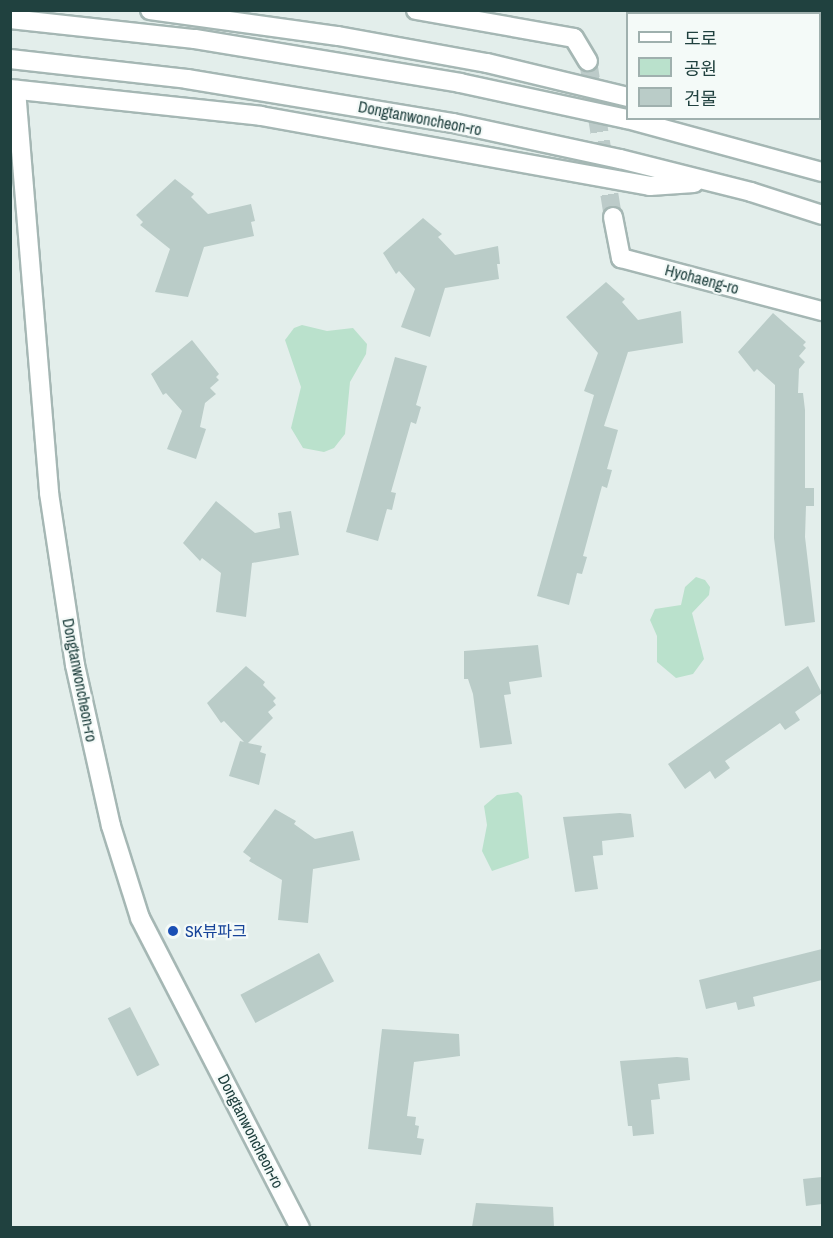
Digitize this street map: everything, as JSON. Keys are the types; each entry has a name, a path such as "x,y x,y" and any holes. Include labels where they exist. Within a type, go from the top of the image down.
{"main road":[{"path":"150,10 441,55 626,97"},
{"path":"416,10 574,38 588,61"},
{"path":"10,19 195,39 308,56 550,101 626,120"},
{"name":"Dongtanwoncheon-ro","path":"10,59 278,92 453,123 709,182 822,215"},
{"path":"13,89 261,116 650,186 709,182"},
{"name":"Dongtanwoncheon-ro","path":"13,89 49,493 75,664 111,826 140,918 300,1227"},
{"path":"627,120 717,142 822,172"},
{"path":"678,120 717,142"},
{"name":"Hyohaeng-ro","path":"613,218 621,258 822,311"}],"green space":[{"path":"302,325 327,331 353,328 367,344 366,354 350,382 345,434 334,448 324,452 303,448 291,428 301,387 285,340 294,328"},
{"path":"696,577 705,580 710,587 709,595 692,613 704,659 693,674 676,678 657,662 657,636 650,620 655,609 681,605 685,587"},
{"path":"518,792 522,796 529,858 492,871 482,851 487,825 484,806 497,795"}],"building":[{"path":"175,179 194,194 191,197 208,214 251,204 255,221 251,222 254,236 204,247 188,297 155,292 170,249 140,225 143,222 136,215"},
{"path":"423,218 442,234 438,237 455,255 498,246 500,264 497,264 499,279 445,288 430,337 401,327 415,289 399,271 396,274 383,253"},
{"path":"606,282 625,299 622,302 638,320 681,311 683,343 628,352 604,426 618,430 607,469 612,470 607,488 602,486 583,556 587,557 582,574 577,573 569,605 537,596 594,395 584,391 598,353 566,317"},
{"path":"773,313 806,342 803,345 806,348 799,356 805,362 799,369 798,393 803,393 805,410 805,488 814,488 814,506 806,506 805,537 815,622 785,626 774,538 775,385 757,369 754,372 738,352"},
{"path":"192,340 219,374 216,377 219,380 210,388 216,394 205,403 200,427 206,429 196,459 167,449 182,411 166,393 163,395 151,374"},
{"path":"395,357 427,366 416,405 421,407 416,424 411,422 391,492 396,493 392,510 387,509 378,541 346,532"},
{"path":"216,501 255,533 280,528 278,513 291,511 299,555 252,563 246,617 216,612 221,573 202,558 200,561 183,543"},
{"path":"538,645 542,677 509,682 511,694 504,695 512,744 480,748 473,694 468,679 464,679 464,651"},
{"path":"246,666 265,682 263,685 276,698 273,701 276,705 268,712 273,718 248,743 262,746 260,752 266,754 259,785 229,776 240,741 244,742 224,721 221,723 207,703"},
{"path":"808,666 822,693 795,712 800,720 785,730 780,723 725,761 730,768 715,779 710,771 685,789 668,764"},
{"path":"275,809 296,821 294,824 315,839 353,831 360,860 313,869 308,923 278,920 282,880 249,861 251,858 243,852"},
{"path":"631,814 634,837 602,841 603,855 593,856 598,889 575,892 563,817"},
{"path":"822,949 822,980 753,997 755,1006 738,1010 736,1002 706,1009 699,980"},
{"path":"319,953 334,981 255,1023 240,995"},
{"path":"130,1007 160,1065 137,1076 108,1018"},
{"path":"382,1029 459,1034 460,1056 414,1062 407,1116 416,1117 415,1125 419,1126 417,1138 424,1139 421,1155 368,1149"},
{"path":"688,1058 690,1080 658,1084 660,1099 651,1100 654,1134 633,1136 632,1126 628,1126 620,1061"},
{"path":"822,1177 822,1204 806,1206 803,1179"},
{"path":"476,1203 553,1207 554,1227 472,1227"}],"tunnel":[{"path":"588,61 613,217"}],"place":[{"name":"SK뷰파크","path":"173,931"}]}
